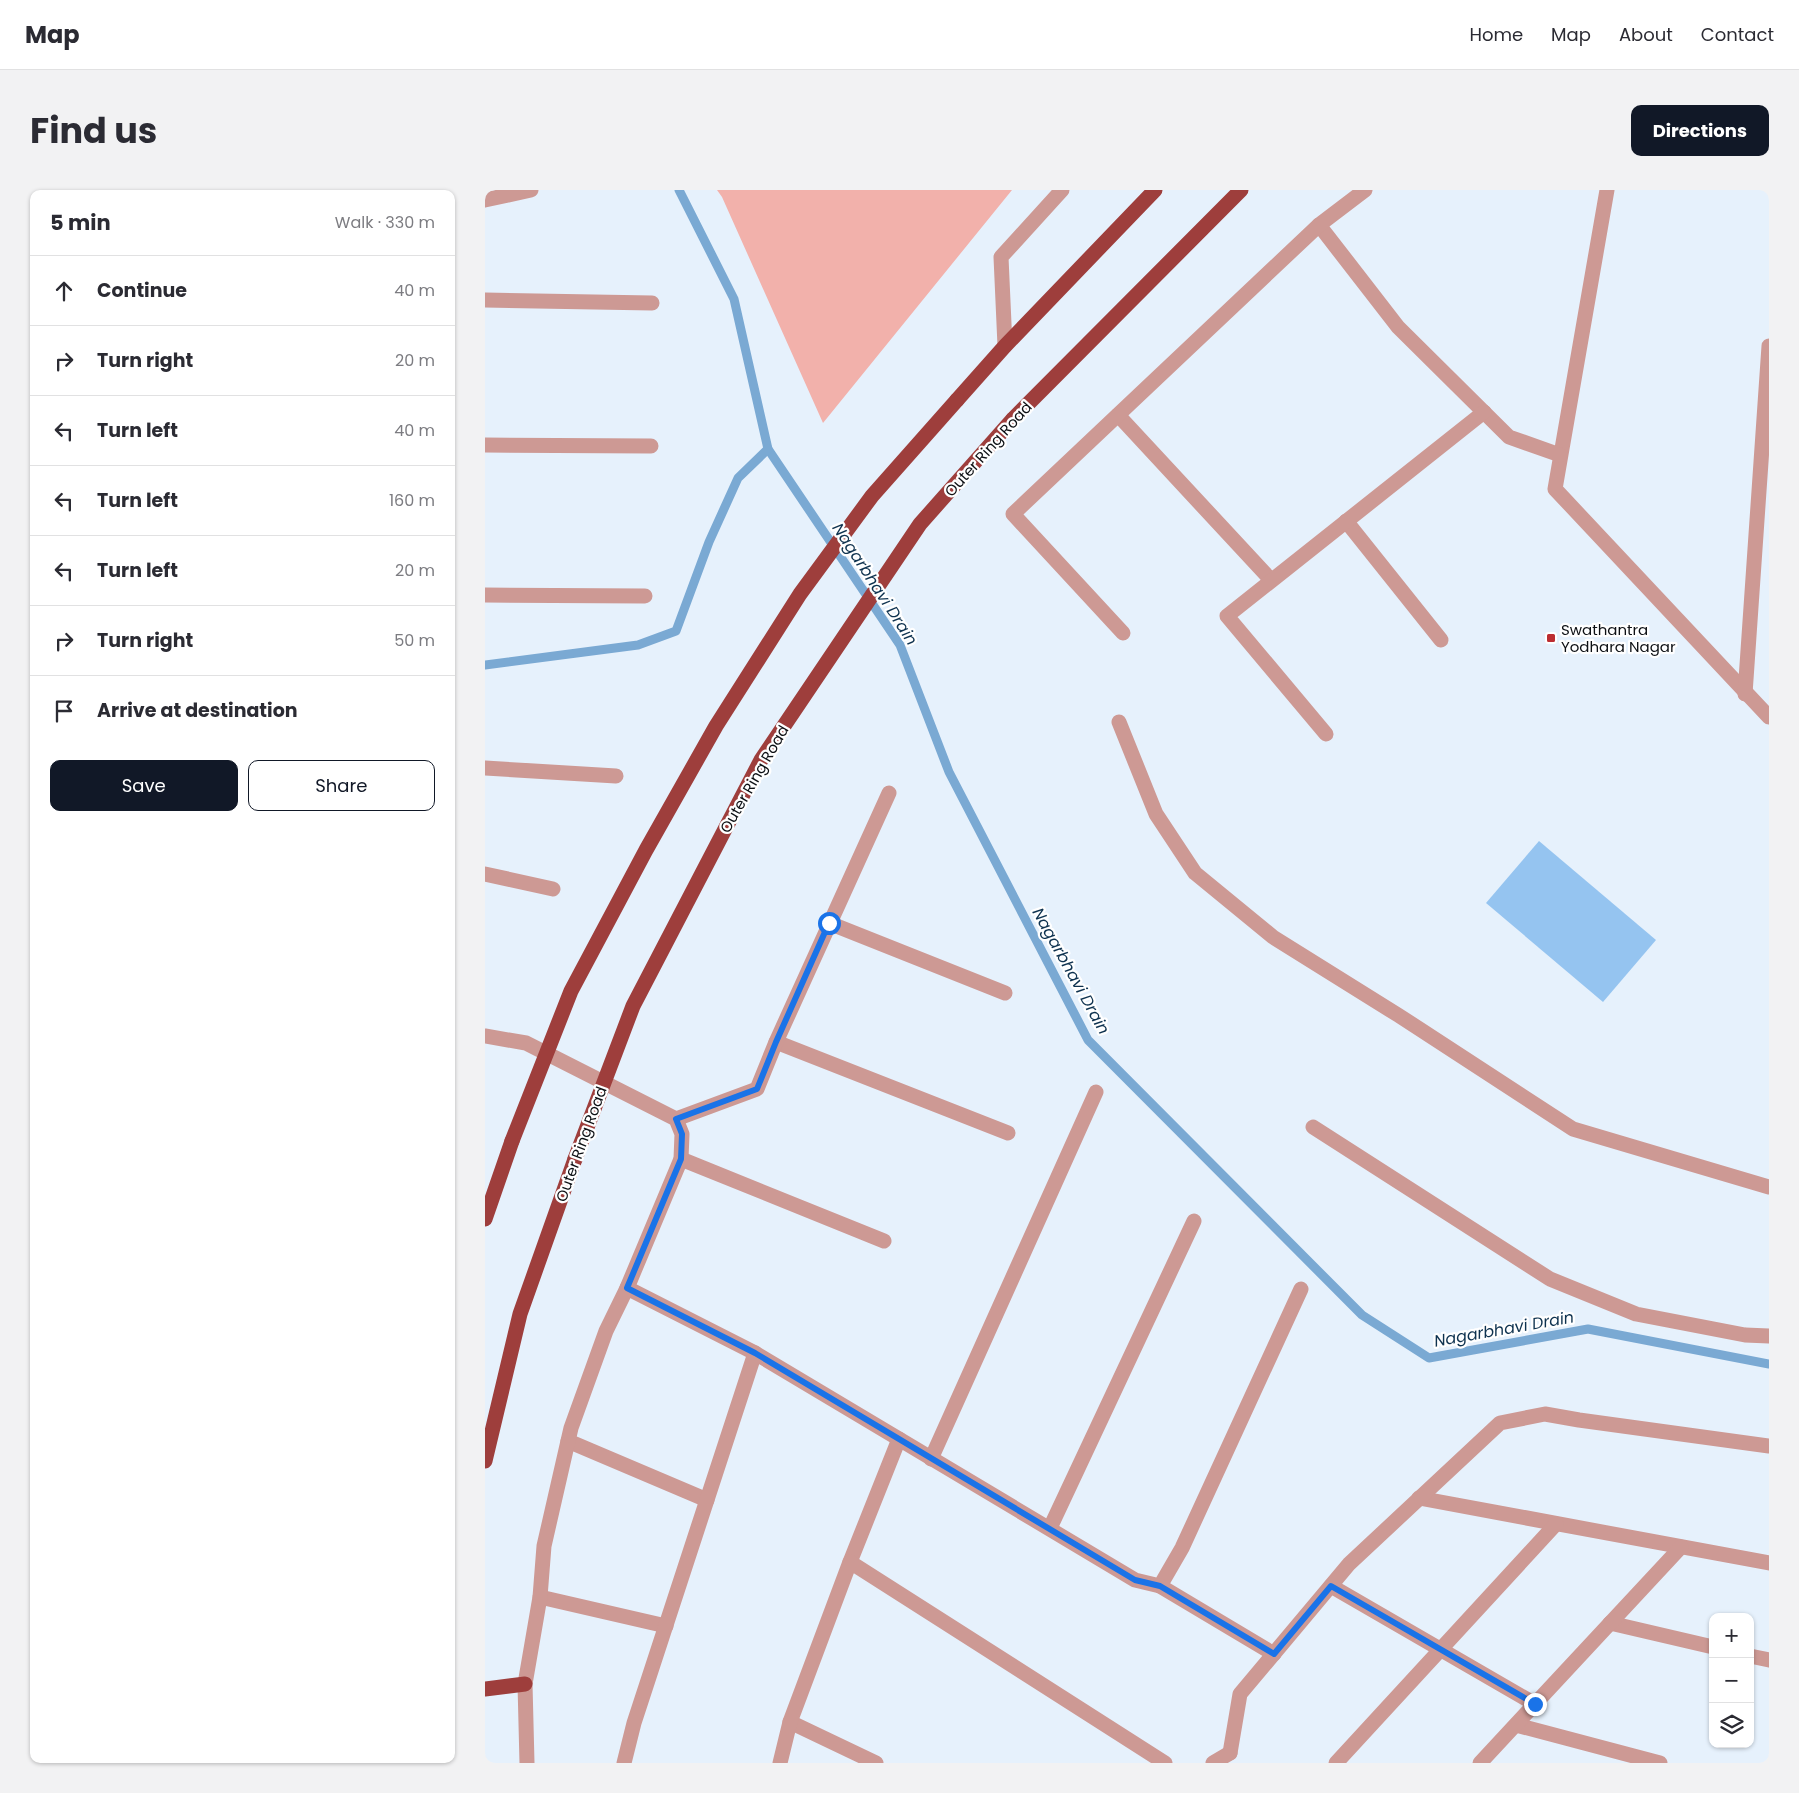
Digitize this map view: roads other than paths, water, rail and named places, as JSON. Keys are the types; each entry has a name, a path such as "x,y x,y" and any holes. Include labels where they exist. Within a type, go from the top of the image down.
{"highway":[{"path":"485,1219 512,1141 571,991 646,850 716,726 801,594 872,496 1005,346 1155,190"},
{"name":"Outer Ring Road","path":"485,1461 520,1314 575,1159 633,1006 761,760 920,524 1013,419 1241,190"},
{"path":"485,1689 525,1684"}],"street":[{"path":"485,200 531,190"},
{"path":"1005,346 1001,257 1062,190"},
{"path":"1123,632 1013,514 1319,225 1365,190"},
{"path":"1607,190 1555,489 1745,694 1769,717"},
{"path":"1319,225 1399,327 1509,437 1561,455"},
{"path":"485,300 652,303"},
{"path":"1745,694 1769,346"},
{"path":"1326,734 1227,616 1484,412"},
{"path":"1118,415 1271,580"},
{"path":"485,445 651,446"},
{"path":"1346,521 1441,640"},
{"path":"485,595 645,596"},
{"path":"1119,722 1156,814 1195,873 1273,937 1398,1014 1573,1129 1769,1187"},
{"path":"485,768 616,776"},
{"path":"676,1119 757,1089 829,923 889,793"},
{"path":"485,874 553,889"},
{"path":"829,923 1005,992"},
{"path":"485,1036 527,1043 676,1119 682,1134 681,1159 627,1288 605,1331 571,1428 544,1546 540,1597 525,1684 527,1763"},
{"path":"776,1042 1008,1133"},
{"path":"931,1459 1095,1092"},
{"path":"1313,1127 1550,1279 1636,1314 1745,1335 1769,1336"},
{"path":"681,1159 884,1241"},
{"path":"1050,1528 1194,1221"},
{"path":"627,1288 755,1353 1135,1580 1160,1586 1274,1654"},
{"path":"1160,1586 1182,1548 1301,1289"},
{"path":"625,1763 634,1722 755,1353"},
{"path":"1213,1763 1236,1758 1240,1694 1349,1564 1500,1423 1545,1414 1769,1446"},
{"path":"780,1763 790,1722 849,1562 899,1439"},
{"path":"568,1441 707,1500"},
{"path":"1419,1498 1769,1563"},
{"path":"1335,1763 1556,1524"},
{"path":"1480,1763 1681,1547"},
{"path":"849,1562 1165,1763"},
{"path":"1331,1586 1535,1704"},
{"path":"540,1597 666,1626"},
{"path":"1610,1623 1709,1646"},
{"path":"1754,1657 1769,1660"},
{"path":"790,1722 876,1763"},
{"path":"1516,1725 1660,1763"}],"waterway":[{"name":"Nagarbhavi Drain","path":"679,190 734,299 768,449 900,645 949,772 1088,1040 1362,1315 1429,1358 1588,1329 1769,1364"},
{"path":"485,665 638,645 676,631 709,542 738,478 768,449"}],"place":[{"name":"Swathantra Yodhara Nagar","path":"1551,638"}]}
